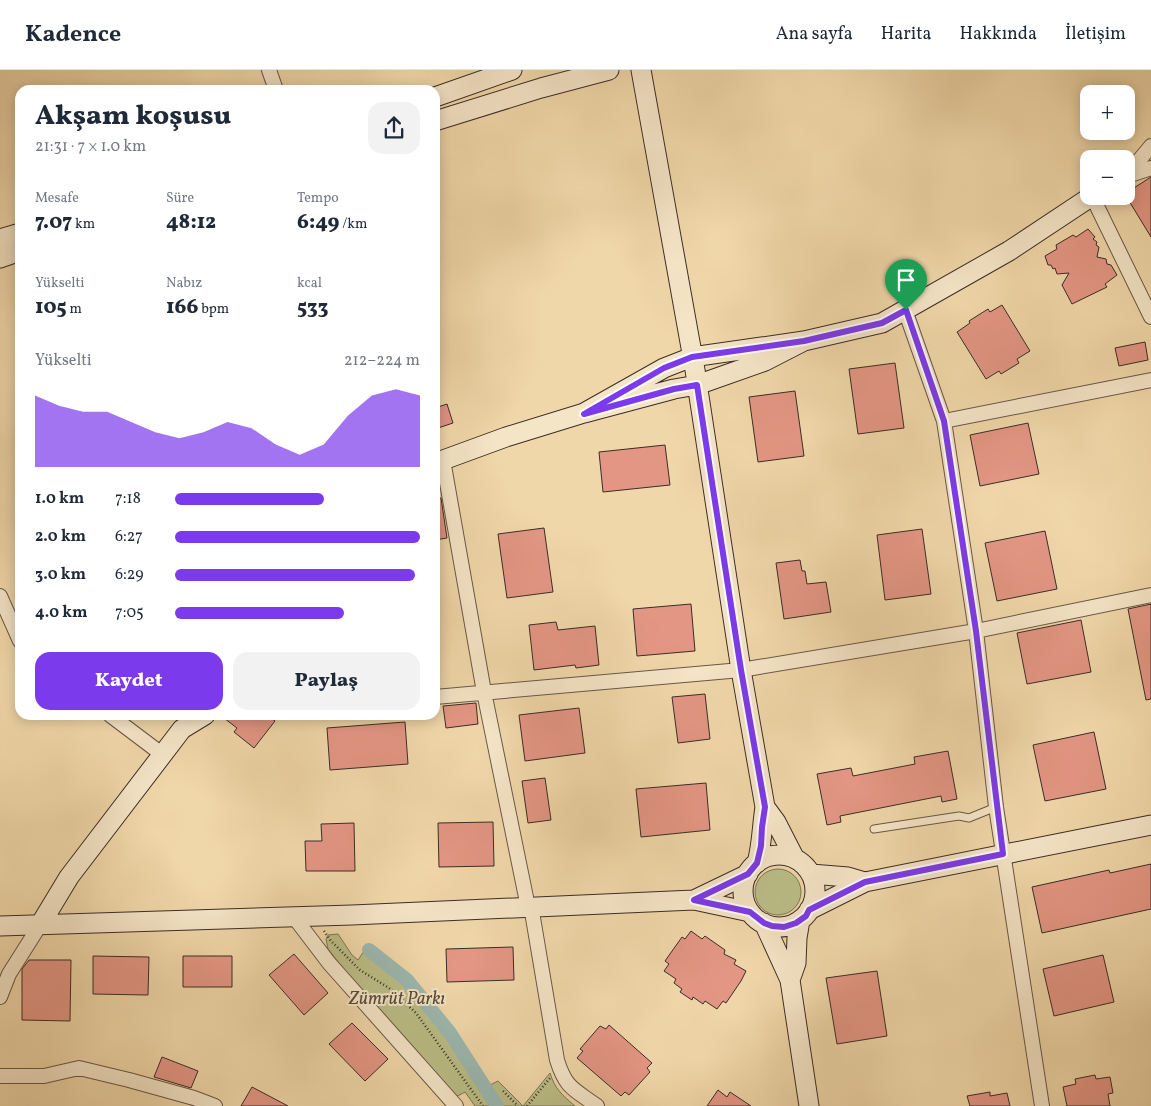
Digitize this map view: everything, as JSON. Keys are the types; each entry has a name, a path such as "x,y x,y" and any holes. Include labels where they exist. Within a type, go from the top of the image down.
{"street":[{"path":"269,70 274,85"},
{"path":"440,95 512,70"},
{"path":"440,119 541,88 609,70"},
{"path":"641,70 697,385 741,670 765,807 761,846 744,886 744,895 790,980 809,1106"},
{"path":"1151,146 1126,176 1151,168"},
{"path":"584,414 664,368 692,357 804,341 882,323 1009,251 1080,204"},
{"path":"1096,205 1151,317"},
{"path":"0,239 15,234"},
{"path":"0,258 15,254"},
{"path":"906,310 944,421 976,631 996,806 1042,1106"},
{"path":"440,461 506,437 584,414 674,389 697,385 765,361 804,341"},
{"path":"944,421 1151,380"},
{"path":"440,466 484,692 529,906 557,1060 562,1078 568,1085 597,1106"},
{"path":"440,696 741,670 976,631 1151,595"},
{"path":"0,596 15,630"},
{"path":"117,720 163,755"},
{"path":"0,997 9,974 69,877 182,729 197,720"},
{"path":"765,807 776,822 795,859"},
{"path":"0,926 294,917 694,900 757,917 772,926 784,927 865,882 1151,825"},
{"path":"694,900 753,868 765,858 777,855 789,856 800,862 811,874 815,893 813,905 805,915 797,938 796,963 790,980"},
{"path":"811,874 848,877 865,882"},
{"path":"294,917 329,963 456,1106"},
{"path":"0,1076 44,1076 79,1068 194,1098 215,1106"}],"lane":[{"path":"874,828 959,816 969,818 996,806"}],"path":[{"path":"320,916 324,932 331,941 360,970 389,988 416,1013 483,1106"},
{"path":"527,1106 551,1077 561,1072"},
{"path":"503,1091 518,1106"}],"green space":[{"path":"773,869 783,869 797,879 801,892 797,905 791,911 783,915 773,915 759,905 755,897 755,887 765,873"},
{"name":"Zümrüt Parkı","path":"338,934 352,955 358,960 368,945 406,975 452,1031 490,1085 498,1081 523,1106 475,1106 465,1092 454,1098 422,1057 371,1004 328,949 326,939 328,935"},
{"path":"550,1073 560,1091 575,1106 523,1106"}],"building":[{"path":"1151,177 1151,237 1131,205 1135,205 1135,187"},
{"path":"1088,229 1095,237 1093,239 1099,247 1097,257 1106,259 1107,264 1111,265 1117,275 1105,284 1107,287 1072,304 1062,285 1069,273 1057,274 1055,268 1053,269 1051,265 1048,265 1045,256 1057,249 1056,245 1073,235 1076,237"},
{"path":"1002,305 1030,351 1017,359 1019,363 1001,374 999,371 986,379 957,332 970,323 969,321 988,309 990,312"},
{"path":"1145,342 1148,360 1119,366 1115,348"},
{"path":"895,363 904,428 858,434 849,369"},
{"path":"795,391 804,456 758,462 749,397"},
{"path":"447,404 453,423 440,427 440,406"},
{"path":"1028,423 1039,474 980,486 970,435"},
{"path":"665,445 670,485 603,492 599,452"},
{"path":"440,498 447,538 440,539"},
{"path":"544,528 553,592 507,598 498,534"},
{"path":"922,529 931,594 885,600 877,535"},
{"path":"1045,531 1057,589 997,601 985,543"},
{"path":"800,560 802,571 805,571 807,584 826,582 831,612 784,619 776,563"},
{"path":"691,604 695,651 637,656 633,609"},
{"path":"1151,604 1151,699 1146,700 1128,609"},
{"path":"1081,620 1091,672 1027,684 1017,633"},
{"path":"556,622 558,630 595,626 599,665 576,668 575,665 534,670 529,625"},
{"path":"705,694 710,739 678,743 672,697"},
{"path":"476,703 478,724 446,728 443,706"},
{"path":"579,708 585,753 525,761 519,715"},
{"path":"227,720 275,721 254,748 234,732 237,728"},
{"path":"405,722 408,764 330,770 327,728"},
{"path":"1094,732 1106,789 1045,801 1033,745"},
{"path":"948,751 957,799 942,802 941,796 840,816 841,822 827,825 817,774 851,768 853,776 915,764 914,757"},
{"path":"545,778 551,820 528,823 522,781"},
{"path":"706,783 710,830 641,837 636,789"},
{"path":"493,822 494,866 439,867 438,823"},
{"path":"354,823 355,871 306,871 305,841 322,841 321,824"},
{"path":"1151,864 1151,909 1042,933 1032,887 1109,870 1110,873"},
{"path":"691,931 702,939 705,936 725,950 724,954 736,960 734,964 746,971 726,1003 723,1001 717,1009 705,1001 703,1004 693,997 692,1000 680,992 682,989 674,983 676,979 664,971 669,964 665,961 682,937 685,939"},
{"path":"513,947 514,980 447,982 446,949"},
{"path":"294,954 328,993 304,1015 269,975"},
{"path":"1103,955 1114,1002 1054,1016 1043,969"},
{"path":"93,956 149,957 148,995 93,994"},
{"path":"183,956 232,956 232,987 183,987"},
{"path":"29,960 71,960 70,1021 22,1020 22,969"},
{"path":"877,971 887,1036 837,1044 826,978"},
{"path":"352,1023 388,1059 365,1081 329,1044"},
{"path":"609,1025 652,1063 647,1068 650,1072 629,1095 625,1092 621,1096 577,1058 583,1051 580,1049 600,1026 606,1029"},
{"path":"162,1057 198,1071 191,1088 154,1077"},
{"path":"1095,1075 1096,1079 1110,1077 1113,1093 1108,1094 1110,1106 1067,1106 1063,1087 1076,1084 1075,1079"},
{"path":"252,1087 288,1106 241,1106"},
{"path":"718,1090 727,1097 730,1092 751,1106 707,1106"},
{"path":"990,1092 990,1096 1007,1093 1010,1106 970,1106 967,1096"}],"waterway":[{"path":"369,950 407,980 450,1033 497,1106"}],"route":[{"path":"906,310 944,421 976,631 1003,854 865,882 809,910 806,916 796,923 784,927 772,926 756,918 750,912 694,900 748,874 757,863 761,846 765,807 741,670 697,385 674,389 584,414 664,368 692,357 804,341 882,323 906,310"}]}
